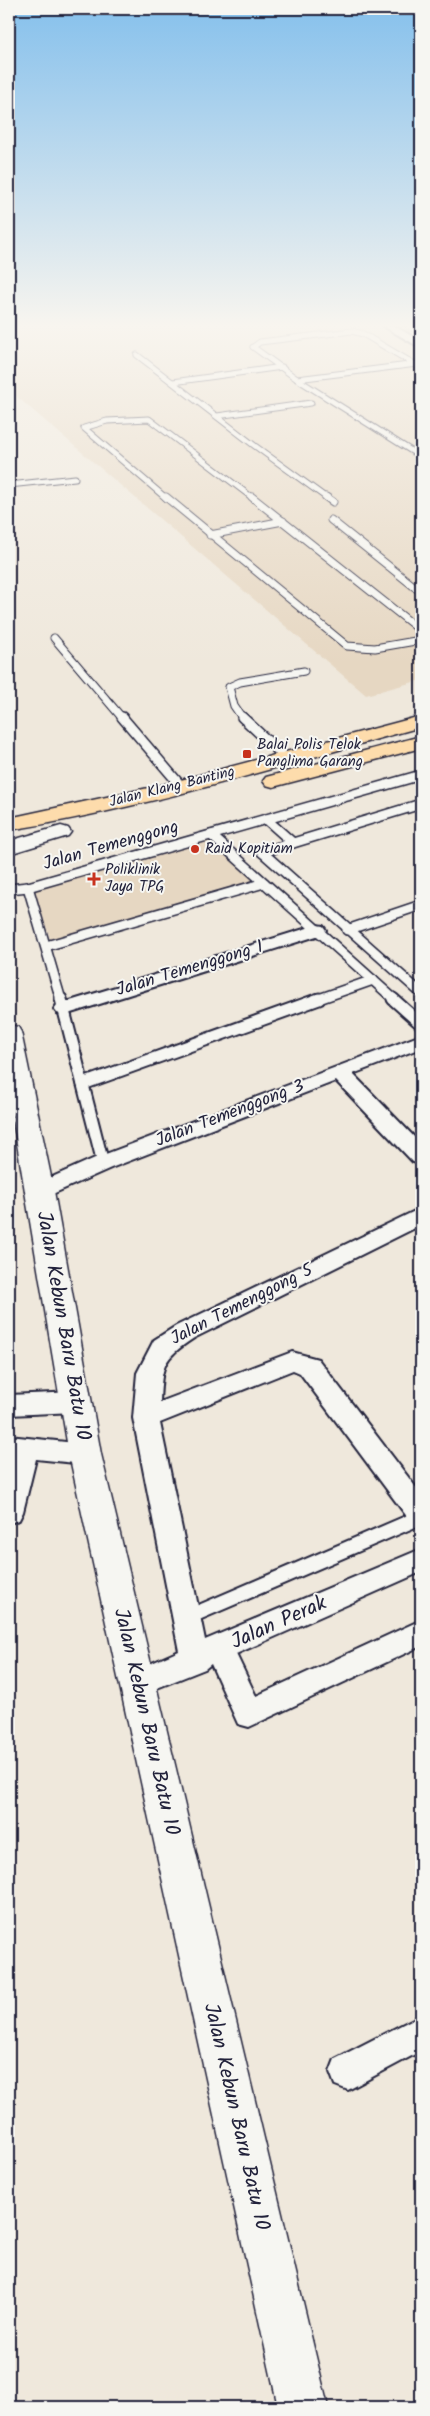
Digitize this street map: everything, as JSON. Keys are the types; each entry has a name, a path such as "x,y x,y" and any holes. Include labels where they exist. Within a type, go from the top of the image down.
{"highway":[{"name":"Jalan Klang Banting","path":"9,824 80,810 181,786 421,721"},
{"name":"Jalan Klang Banting","path":"9,840 60,832 180,805 421,742"}],"street":[{"path":"9,848 60,832"},
{"name":"Jalan Temenggong 1","path":"64,1009 317,930"},
{"name":"Jalan Kebun Baru Batu 10","path":"9,1032 40,1191 85,1454 303,2407"},
{"name":"Jalan Temenggong 3","path":"40,1191 103,1163 421,1041"},
{"path":"339,1072 421,1157"},
{"name":"Jalan Temenggong 5","path":"421,1216 215,1316 163,1346 149,1373 146,1418 186,1618 207,1654 249,1714 421,1632"},
{"path":"146,1418 292,1361 309,1366 421,1516"},
{"path":"9,1405 75,1402"},
{"path":"9,1512 18,1447 85,1454"},
{"name":"Jalan Perak","path":"137,1683 419,1565"},
{"path":"348,2072 421,2032"}],"lane":[{"path":"97,439 210,535 347,646 375,648 421,640"},
{"path":"174,439 283,521 421,631"},
{"path":"248,439 333,502"},
{"path":"392,439 421,457"},
{"path":"9,485 76,478"},
{"path":"331,520 421,592"},
{"path":"210,535 283,521"},
{"path":"54,638 181,786"},
{"path":"286,758 245,721 228,694 229,686 240,682 304,671"},
{"name":"Jalan Temenggong","path":"103,1163 64,1009 28,887 421,775"},
{"path":"421,804 262,852 347,930 421,993"},
{"path":"266,819 293,843"},
{"path":"211,835 421,1024"},
{"path":"46,946 264,883"},
{"path":"9,890 28,887"},
{"path":"347,930 421,904"},
{"path":"83,1084 373,980"},
{"path":"186,1618 421,1516"}],"shaded area":[{"path":"66,439 421,439 421,680 366,695"},
{"path":"210,839 255,881 51,941 33,889"}],"place":[{"name":"Balai Polis Telok Panglima Garang","path":"247,754"},
{"name":"Raid Kopitiam","path":"195,849"},
{"name":"Poliklinik Jaya TPG","path":"94,879"}]}
